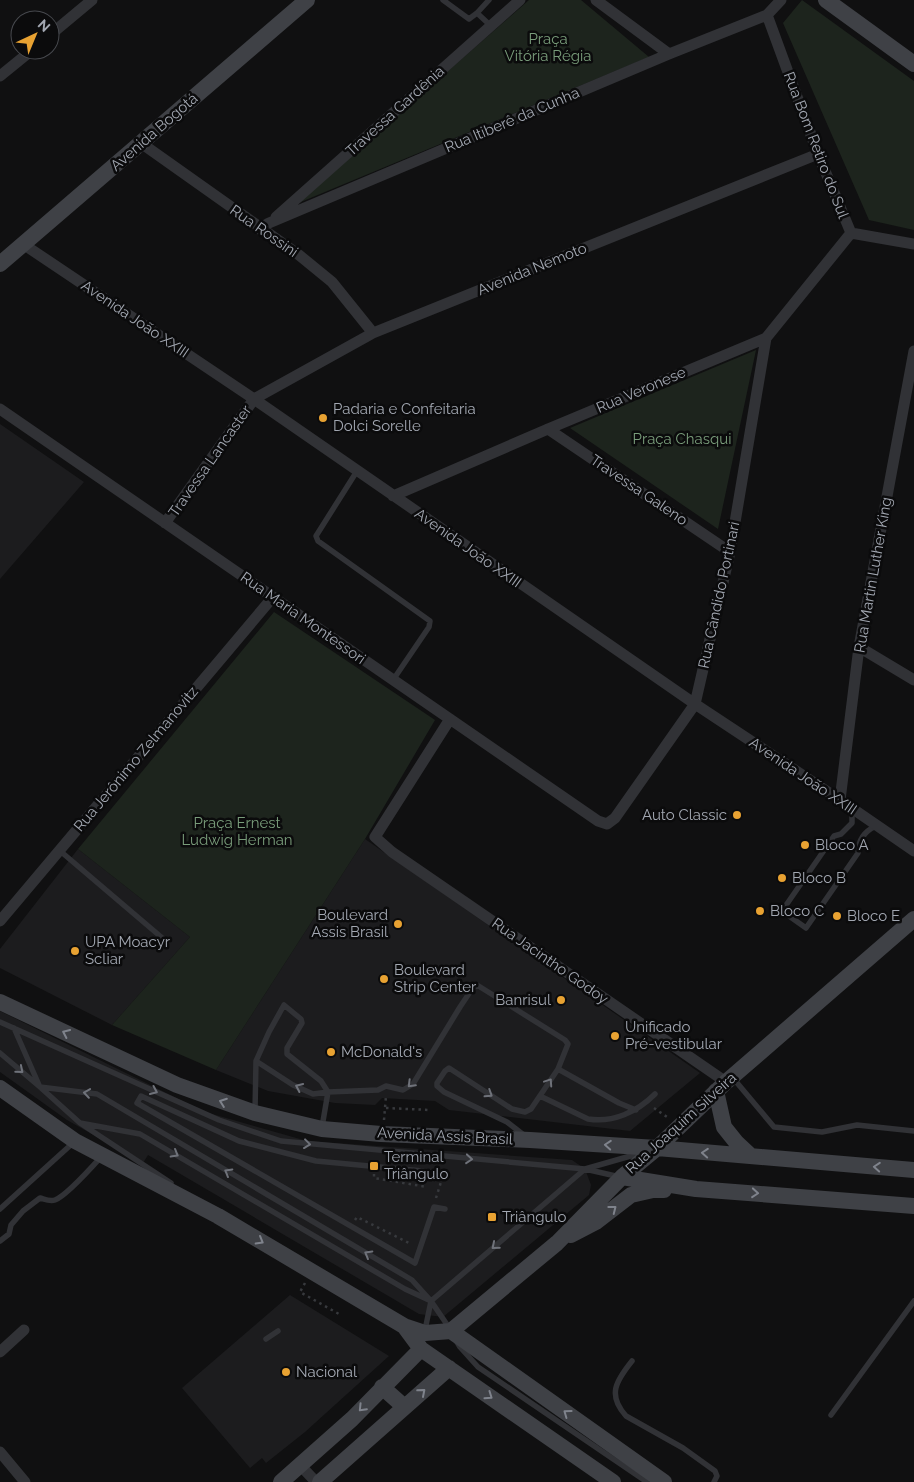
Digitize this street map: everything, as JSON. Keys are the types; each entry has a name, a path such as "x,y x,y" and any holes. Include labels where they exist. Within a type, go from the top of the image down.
{"main road":[{"name":"Avenida Bogotá","path":"2,260 141,143 303,1"},
{"path":"833,2 914,64"},
{"name":"Rua Joaquim Silveira","path":"452,1331 557,1243 622,1177 657,1148 725,1083 914,919"},
{"name":"Avenida Assis Brasil","path":"0,1002 177,1085 255,1113 322,1129 381,1134 530,1140 657,1148 914,1170"},
{"path":"725,1083 724,1127 750,1156"},
{"path":"0,1088 75,1141 218,1216 404,1326 423,1341 449,1368 613,1482"},
{"path":"622,1177 696,1189 914,1206"},
{"path":"557,1243 596,1222 631,1195 653,1190 696,1189"},
{"path":"281,1482 352,1419 423,1341 452,1331 664,1482"},
{"path":"320,1482 449,1368"},
{"path":"382,1387 400,1403 401,1410"}],"street":[{"name":"Travessa Gardênia","path":"264,226 520,0"},
{"path":"596,0 669,54"},
{"path":"767,15 781,0"},
{"path":"60,26 90,1"},
{"name":"Rua Itiberê da Cunha","path":"264,226 669,54 767,15"},
{"name":"Rua Bom Retiro do Sul","path":"767,15 818,154 851,233 914,244"},
{"path":"0,76 20,60"},
{"name":"Rua Rossini","path":"141,143 264,226 332,282 373,333"},
{"name":"Avenida Nemoto","path":"254,399 373,333 818,154"},
{"name":"Rua Veronese","path":"393,496 766,338 851,233"},
{"name":"Avenida João XXIII","path":"23,244 254,399 695,704 852,808 914,852"},
{"name":"Rua Cândido Portinari","path":"607,824 615,818 695,704 730,552 766,338"},
{"name":"Rua Martin Luther King","path":"840,800 859,647 914,351"},
{"name":"Travessa Lancaster","path":"165,523 254,399"},
{"name":"Rua Maria Montessori","path":"0,409 598,821 607,824"},
{"name":"Travessa Galeno","path":"548,429 730,552"},
{"name":"Rua Jerônimo Zelmanovitz","path":"0,921 273,597"},
{"path":"859,647 914,680"},
{"name":"Rua Jacintho Godoy","path":"450,719 375,837 392,852 725,1083"},
{"path":"0,1352 24,1330"},
{"path":"0,1452 25,1482"},
{"path":"300,1465 316,1482"}],"lane":[{"path":"442,0 469,18 477,13 489,0"},
{"path":"477,13 491,26"},
{"path":"357,471 317,533 317,539 430,621 430,627 393,680"},
{"path":"852,808 852,823"},
{"path":"865,818 864,833 858,844 858,853 806,928 782,911 834,836 841,834 852,823 865,818"},
{"path":"864,833 876,826"},
{"path":"59,850 167,942"},
{"path":"256,1061 293,1085 313,1094 378,1090 386,1086 403,1090 413,1084 472,989 477,985 566,1042 568,1046 558,1068 540,1096 531,1109 525,1112 512,1109 449,1068 436,1084 444,1092 507,1122 530,1140"},
{"path":"255,1113 256,1061 284,1005 302,1021 287,1048 287,1054 321,1081 328,1092 322,1129"},
{"path":"0,1022 219,1120 281,1141 585,1169 622,1177"},
{"path":"14,1028 40,1087"},
{"path":"0,1053 80,1123 135,1158 218,1216"},
{"path":"558,1068 619,1103 636,1110"},
{"path":"725,1083 774,1127 822,1132 857,1125 914,1131"},
{"path":"40,1087 97,1094 412,1280 431,1300 452,1331 460,1347 478,1367 647,1482"},
{"path":"540,1096 570,1112 588,1120 596,1121 607,1120 636,1110 655,1094"},
{"path":"444,1173 316,1161 239,1141 141,1096 137,1103 415,1263 434,1207 445,1209"},
{"path":"80,1123 140,1134 405,1289 431,1300"},
{"path":"0,1208 75,1141"},
{"path":"423,1341 431,1300 585,1169 657,1148"},
{"path":"0,1241 9,1234 12,1222 36,1199 56,1200 102,1156"},
{"path":"830,1415 914,1301"},
{"path":"266,1339 278,1330"},
{"path":"632,1361 619,1376 615,1388 615,1400 619,1409 626,1416 683,1448 715,1471 717,1476 714,1482"}],"path":[{"path":"646,1103 667,1117"},
{"path":"386,1108 430,1110"},
{"path":"375,1167 374,1178 428,1186"},
{"path":"434,1207 444,1173"},
{"path":"352,1227 357,1217 411,1244"},
{"path":"313,1272 300,1292 339,1314"}],"shaded area":[{"path":"0,424 84,482 0,579"},
{"name":"Boulevard Assis Brasil","path":"365,839 700,1073 630,1131 449,1110 435,1101 382,1098 375,1105 335,1103 268,1091 216,1070"},
{"path":"78,849 190,937 112,1025 0,968 0,949"},
{"name":"Terminal Triângulo","path":"0,1011 205,1112 307,1141 572,1160 585,1169 591,1185 589,1195 443,1317 419,1314 148,1155 143,1163 67,1120 0,1072"},
{"name":"Nacional","path":"290,1295 389,1356 305,1432 266,1463 262,1458 250,1468 182,1388"}],"green space":[{"name":"Praça Vitória Régia","path":"529,0 581,0 649,57 296,204"},
{"path":"802,0 914,81 914,230 869,220 783,23"},
{"name":"Praça Chasqui","path":"756,350 718,529 570,428"},
{"name":"Praça Ernest Ludwig Herman","path":"274,612 435,720 365,839 216,1070 112,1025 190,937 78,849"}],"place":[{"name":"Padaria e Confeitaria Dolci Sorelle","path":"323,418"},
{"name":"Auto Classic","path":"737,815"},
{"name":"Bloco A","path":"805,845"},
{"name":"Bloco B","path":"782,878"},
{"name":"Bloco C","path":"760,911"},
{"name":"Bloco E","path":"837,916"},
{"name":"Boulevard Assis Brasil","path":"398,924"},
{"name":"UPA Moacyr Scliar","path":"75,951"},
{"name":"Boulevard Strip Center","path":"384,979"},
{"name":"Banrisul","path":"561,1000"},
{"name":"Unificado Pré-vestibular","path":"615,1036"},
{"name":"McDonald's","path":"331,1052"},
{"name":"Terminal Triângulo","path":"374,1166"},
{"name":"Triângulo","path":"492,1217"},
{"name":"Nacional","path":"286,1372"}]}
